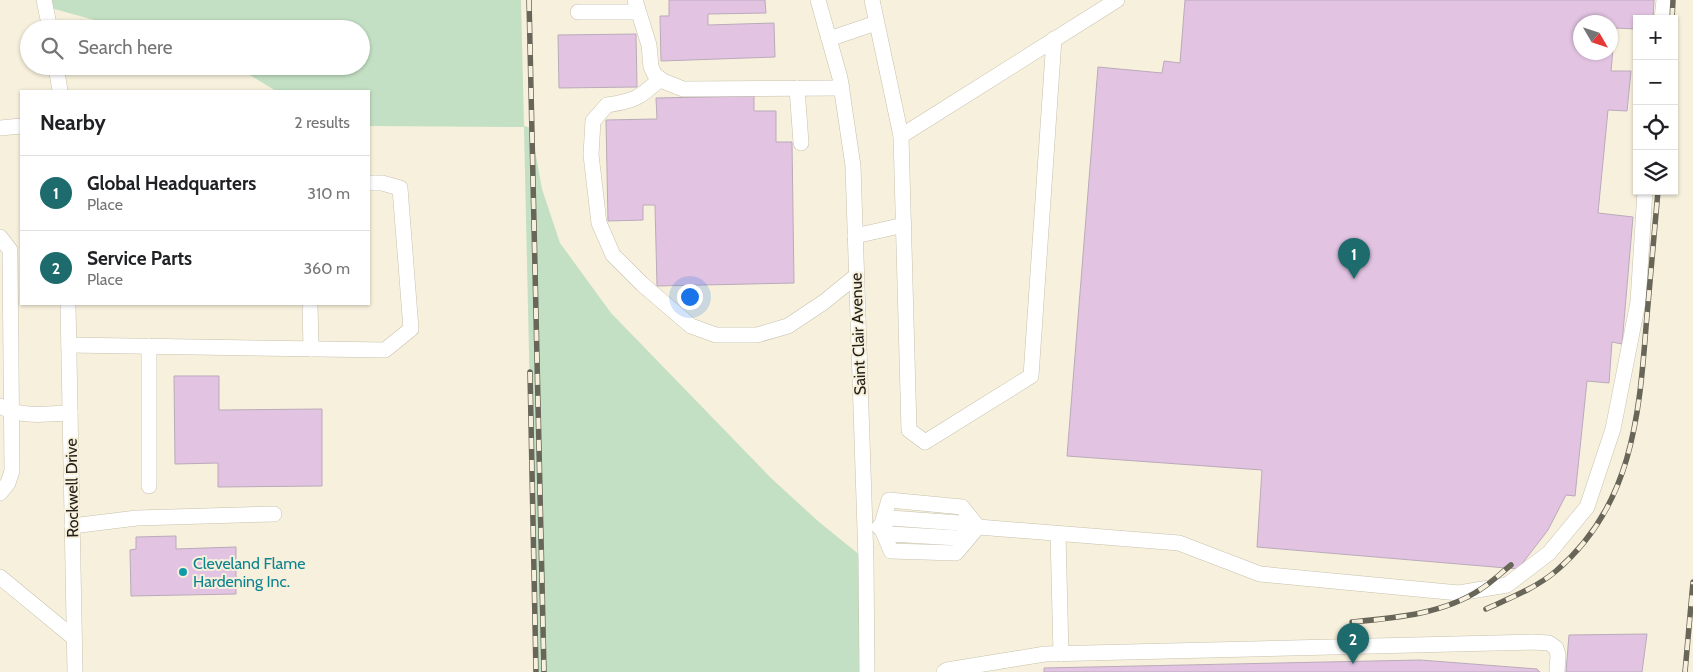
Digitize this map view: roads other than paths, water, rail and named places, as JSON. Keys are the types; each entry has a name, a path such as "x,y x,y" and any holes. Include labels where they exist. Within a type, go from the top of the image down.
{"street":[{"path":"44,0 48,20"},
{"name":"Saint Clair Avenue","path":"818,0 840,78 853,166 865,527 867,672"},
{"path":"872,0 901,136 909,430 926,442 1032,376 1054,39"},
{"path":"901,136 1117,0"},
{"path":"1662,15 1664,0"},
{"path":"578,12 636,6 649,46 651,67 655,75 683,90 842,88"},
{"path":"829,39 876,22"},
{"path":"57,75 60,90"},
{"path":"660,79 644,95 628,102 607,105 593,121 591,155 599,223 613,255 642,284 691,326 716,335 757,335 788,326 856,276"},
{"path":"797,88 801,143"},
{"path":"0,128 20,126"},
{"path":"69,345 385,350 411,329 400,188 382,183 370,184"},
{"path":"865,527 881,526 890,534 958,538 978,527 1179,543 1260,574 1459,593 1508,585 1549,553 1587,507 1613,429 1638,302 1645,195"},
{"path":"855,236 904,225"},
{"path":"0,237 10,250 6,408 12,470 8,483 0,493"},
{"name":"Rockwell Drive","path":"68,305 75,672"},
{"path":"310,305 311,349"},
{"path":"149,346 150,486"},
{"path":"6,408 33,415 70,413"},
{"path":"881,526 890,500 962,507 978,527"},
{"path":"72,526 137,518 274,514"},
{"path":"1058,534 1060,654"},
{"path":"0,577 74,638"},
{"path":"944,672 946,670 1045,654 1532,642 1549,643 1556,648 1558,655 1557,672"}],"railway":[{"path":"529,0 544,672"},
{"path":"1672,15 1673,0"},
{"path":"1486,609 1531,588 1556,571 1581,546 1601,519 1616,490 1634,428 1640,395 1658,195"},
{"path":"530,372 536,672"},
{"path":"1352,622 1419,613 1451,604 1481,589 1511,565"},
{"path":"1685,672 1693,582"}],"place":[{"name":"Global Headquarters","path":"1354,279"},
{"name":"Cleveland Flame Hardening Inc.","path":"183,572"},
{"name":"Service Parts","path":"1353,664"}]}
